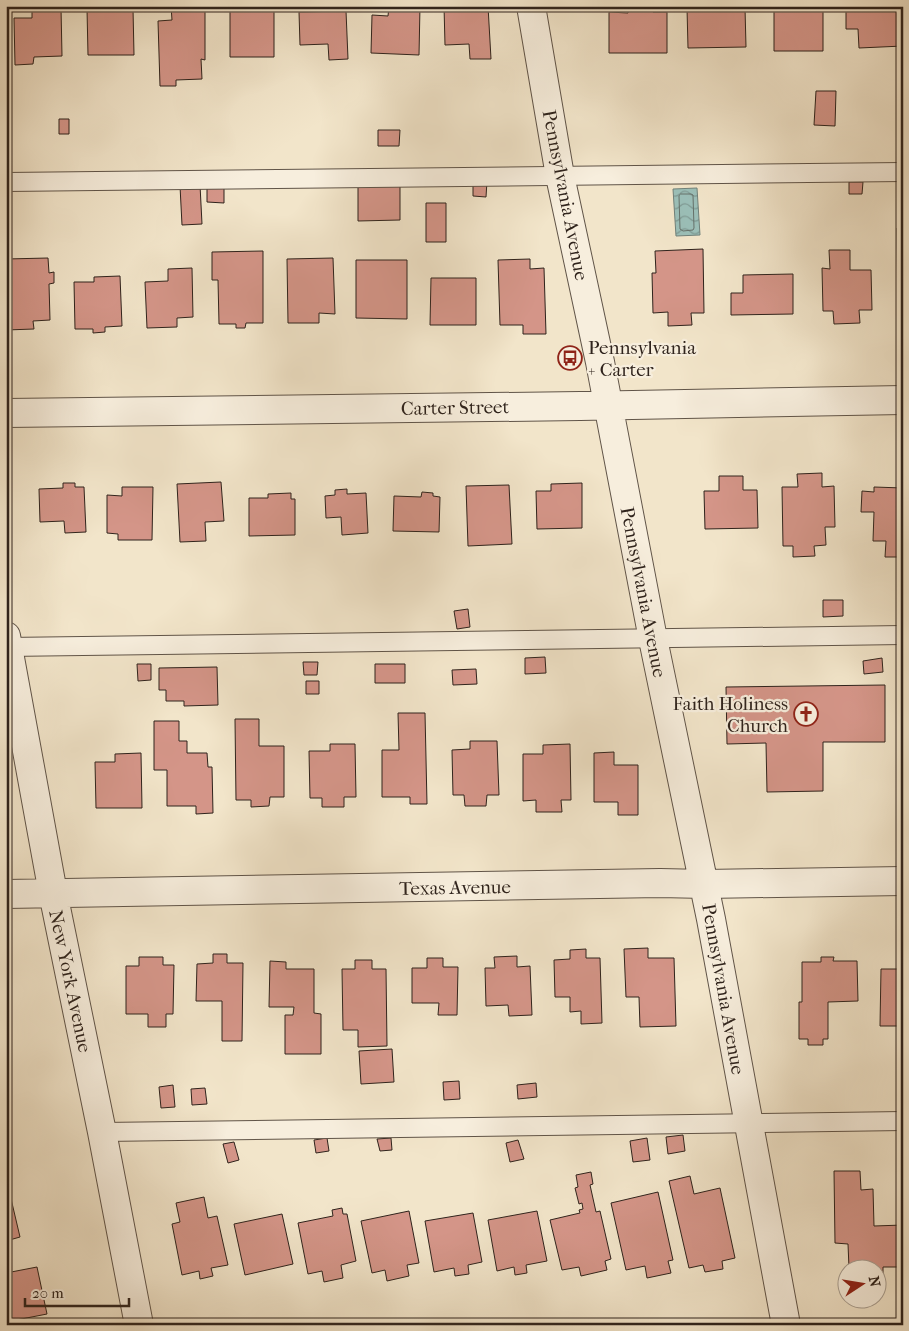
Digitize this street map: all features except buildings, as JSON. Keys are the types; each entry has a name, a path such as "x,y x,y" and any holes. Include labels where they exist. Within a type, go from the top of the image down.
{"street":[{"name":"Pennsylvania Avenue","path":"531,6 560,176 609,405 653,639 705,884 786,1325"},
{"name":"Carter Street","path":"6,413 903,400"},
{"name":"New York Avenue","path":"7,644 53,893 139,1325"},
{"name":"Texas Avenue","path":"6,894 903,881"}],"lane":[{"path":"6,182 903,172"},
{"path":"7,644 903,635"},
{"path":"102,1132 903,1121"}],"water":[{"path":"697,188 700,235 676,236 673,189"}],"place":[{"name":"Pennsylvania + Carter","path":"570,358"},
{"name":"Faith Holiness Church","path":"806,714"}]}
